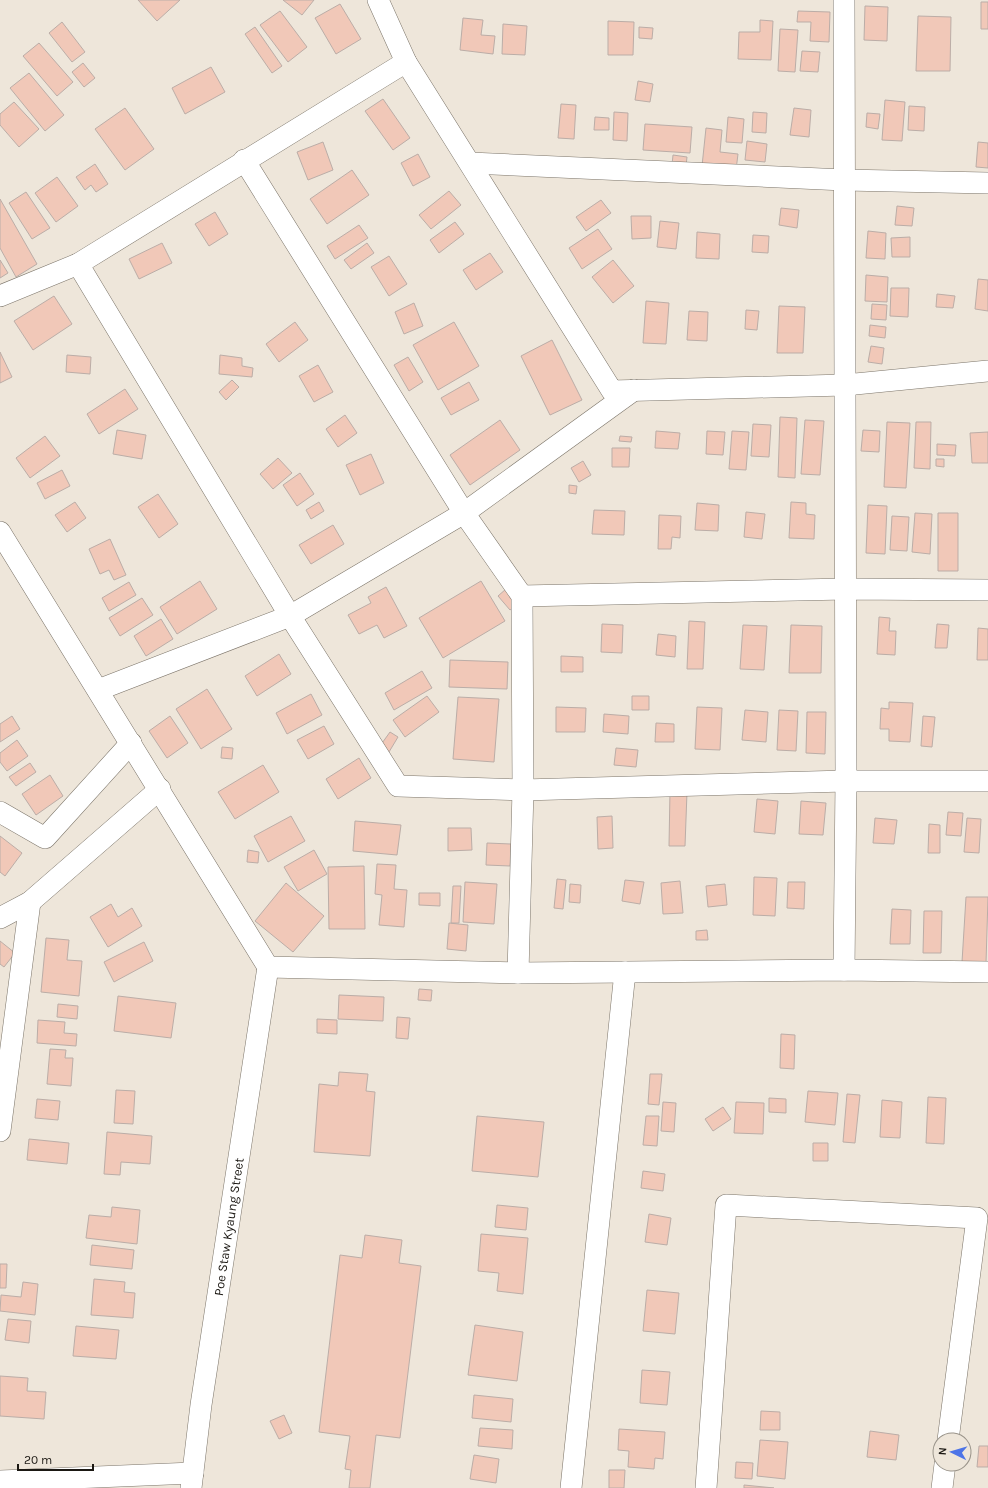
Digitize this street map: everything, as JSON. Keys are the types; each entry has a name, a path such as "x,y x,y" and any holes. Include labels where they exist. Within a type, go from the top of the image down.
{"street":[{"path":"378,0 406,62 612,391 845,385 988,371"},
{"path":"844,0 846,588 844,970"},
{"path":"0,296 78,264 244,160 406,62"},
{"path":"244,160 464,513 522,596 523,790 518,973"},
{"path":"470,163 844,180 988,183"},
{"path":"78,264 290,616 398,786 523,790 846,781 988,780"},
{"path":"98,690 290,616 464,513 634,390"},
{"path":"0,532 268,966 518,973 844,970 988,972"},
{"path":"522,596 846,588 988,590"},
{"path":"0,812 45,838 131,743"},
{"path":"0,918 30,902 160,789"},
{"path":"0,1131 30,902"},
{"name":"Poe Staw Kyaung Street","path":"192,1480 201,1405 268,966"},
{"path":"571,1488 625,972"},
{"path":"706,1488 726,1205 977,1218 949,1432"},
{"path":"942,1488 944,1472"},
{"path":"0,1481 192,1480"}],"building":[{"path":"138,0 180,0 157,21"},
{"path":"283,0 314,0 302,15"},
{"path":"981,2 988,2 988,29 981,29"},
{"path":"340,4 361,39 336,54 315,18"},
{"path":"865,6 888,7 887,41 864,40"},
{"path":"280,11 307,47 288,62 260,25"},
{"path":"798,11 830,12 829,42 810,41 811,22 797,22"},
{"path":"918,16 951,17 950,71 916,71"},
{"path":"463,18 483,20 481,35 495,36 493,54 460,50"},
{"path":"760,20 773,21 771,60 738,59 739,32 760,32"},
{"path":"608,21 634,22 633,55 608,55"},
{"path":"62,22 85,52 72,62 49,33"},
{"path":"503,24 527,26 525,55 502,54"},
{"path":"255,27 282,66 272,73 245,34"},
{"path":"639,27 653,28 652,39 639,38"},
{"path":"780,29 798,30 795,72 778,71"},
{"path":"39,43 73,82 57,96 23,56"},
{"path":"802,51 820,52 818,72 800,71"},
{"path":"83,63 95,78 84,87 72,72"},
{"path":"211,67 225,92 185,114 172,88"},
{"path":"29,73 64,115 45,131 10,88"},
{"path":"638,81 653,84 650,102 635,100"},
{"path":"383,99 410,138 393,150 365,111"},
{"path":"885,100 905,102 902,141 882,140"},
{"path":"14,102 39,129 19,147 0,125 0,114"},
{"path":"561,104 576,105 574,139 558,138"},
{"path":"909,106 925,107 924,131 908,130"},
{"path":"125,108 154,149 125,170 95,129"},
{"path":"794,108 811,110 809,137 790,135"},
{"path":"614,112 628,113 627,141 613,140"},
{"path":"753,112 767,113 766,133 752,132"},
{"path":"867,113 880,114 878,129 866,127"},
{"path":"595,117 609,118 609,130 594,130"},
{"path":"728,117 744,119 742,143 726,142"},
{"path":"645,124 692,127 690,153 643,150"},
{"path":"706,128 722,130 720,152 738,154 736,170 702,166"},
{"path":"747,141 767,144 765,162 745,160"},
{"path":"323,142 333,170 308,180 297,152"},
{"path":"978,142 988,143 988,168 976,167"},
{"path":"418,154 430,177 413,186 401,163"},
{"path":"673,155 687,157 686,166 672,165"},
{"path":"95,164 108,184 96,192 91,185 85,190 76,177"},
{"path":"352,170 369,195 327,224 310,199"},
{"path":"57,177 78,206 56,222 35,193"},
{"path":"449,191 461,205 431,229 419,215"},
{"path":"26,192 50,228 32,239 9,203"},
{"path":"0,199 37,264 16,277 0,248"},
{"path":"601,200 611,213 586,231 576,217"},
{"path":"897,206 914,208 912,226 895,225"},
{"path":"781,208 799,210 797,228 779,225"},
{"path":"215,212 228,234 209,246 195,224"},
{"path":"631,216 651,216 651,238 632,239"},
{"path":"660,221 679,223 676,249 657,247"},
{"path":"455,222 464,234 439,253 430,240"},
{"path":"359,225 368,238 335,259 327,246"},
{"path":"598,229 612,249 582,269 569,248"},
{"path":"868,231 886,233 885,259 866,258"},
{"path":"697,232 720,234 719,259 696,258"},
{"path":"753,235 769,236 768,253 752,252"},
{"path":"910,237 910,257 892,257 891,238"},
{"path":"162,243 172,263 139,279 129,259"},
{"path":"367,243 374,253 351,269 344,260"},
{"path":"490,253 503,272 476,290 463,270"},
{"path":"389,256 407,284 389,296 371,267"},
{"path":"0,260 8,273 0,278"},
{"path":"613,260 634,286 613,303 592,277"},
{"path":"866,275 888,277 887,302 865,301"},
{"path":"978,279 988,280 988,311 975,309"},
{"path":"891,288 909,288 908,317 890,316"},
{"path":"937,294 955,296 953,308 936,307"},
{"path":"54,296 72,324 33,350 14,321"},
{"path":"646,301 669,303 666,344 643,343"},
{"path":"414,303 423,326 404,334 395,312"},
{"path":"872,304 887,305 886,320 871,319"},
{"path":"779,306 805,307 803,353 777,353"},
{"path":"746,310 759,311 757,330 745,329"},
{"path":"689,311 708,312 707,341 687,340"},
{"path":"295,322 308,340 279,362 266,344"},
{"path":"454,322 479,366 438,390 413,345"},
{"path":"870,325 886,327 885,338 869,336"},
{"path":"552,340 582,400 550,415 521,356"},
{"path":"871,346 884,348 882,364 868,362"},
{"path":"0,352 12,377 0,383"},
{"path":"67,355 91,357 90,374 66,372"},
{"path":"220,355 242,358 242,366 253,368 252,377 219,374"},
{"path":"408,357 423,382 409,391 394,365"},
{"path":"318,365 333,392 314,402 299,376"},
{"path":"232,380 239,387 226,400 219,392"},
{"path":"469,382 479,400 451,415 441,398"},
{"path":"125,389 138,409 99,434 87,414"},
{"path":"345,415 357,433 338,447 326,429"},
{"path":"780,417 797,418 795,478 778,477"},
{"path":"500,420 520,450 470,485 450,455"},
{"path":"805,420 824,421 820,475 801,474"},
{"path":"887,422 910,423 906,488 884,487"},
{"path":"916,422 931,422 930,469 914,468"},
{"path":"753,424 771,425 769,457 751,456"},
{"path":"117,430 146,435 142,459 113,454"},
{"path":"863,430 880,431 879,452 861,451"},
{"path":"656,431 680,433 678,449 655,448"},
{"path":"707,431 725,432 723,455 706,454"},
{"path":"732,431 749,432 746,470 729,469"},
{"path":"988,432 988,463 972,463 970,433"},
{"path":"45,436 60,456 30,478 16,458"},
{"path":"620,436 632,437 631,442 619,441"},
{"path":"937,444 956,445 955,456 937,455"},
{"path":"612,448 630,448 629,467 612,467"},
{"path":"371,454 384,483 360,495 346,465"},
{"path":"278,458 292,473 273,489 260,474"},
{"path":"936,459 944,459 944,467 936,466"},
{"path":"583,461 591,475 579,482 571,468"},
{"path":"62,470 70,486 45,499 37,483"},
{"path":"300,473 314,494 297,506 283,485"},
{"path":"569,485 577,486 576,494 569,493"},
{"path":"158,494 178,524 159,538 138,507"},
{"path":"75,502 86,518 67,532 55,515"},
{"path":"319,502 324,511 311,519 306,510"},
{"path":"791,502 806,503 806,514 815,515 814,539 789,538"},
{"path":"697,503 719,505 718,531 695,530"},
{"path":"868,505 887,506 885,554 866,553"},
{"path":"594,510 625,511 624,535 592,534"},
{"path":"746,512 765,514 762,539 744,537"},
{"path":"915,513 932,514 930,554 912,552"},
{"path":"938,513 958,513 958,571 938,571"},
{"path":"659,515 681,516 680,538 672,537 671,549 658,549"},
{"path":"892,516 909,517 907,551 890,550"},
{"path":"333,525 344,544 311,564 299,545"},
{"path":"110,539 126,575 114,580 109,570 100,574 89,549"},
{"path":"200,581 217,609 177,634 160,607"},
{"path":"481,581 505,621 443,658 419,618"},
{"path":"129,582 136,595 109,611 102,598"},
{"path":"386,587 407,626 384,638 377,625 359,634 348,615 371,603 368,597"},
{"path":"506,589 518,604 510,610 498,596"},
{"path":"142,598 153,615 120,636 109,618"},
{"path":"879,617 890,618 889,631 896,631 895,655 877,654"},
{"path":"161,619 173,639 146,656 134,636"},
{"path":"689,621 705,622 703,669 687,669"},
{"path":"602,624 623,625 622,653 601,652"},
{"path":"937,624 949,625 947,648 935,648"},
{"path":"743,625 767,626 764,670 740,669"},
{"path":"791,625 822,626 821,673 789,673"},
{"path":"978,628 988,629 988,660 977,660"},
{"path":"658,634 676,636 675,657 656,655"},
{"path":"279,654 291,674 257,696 245,676"},
{"path":"561,656 583,657 583,672 561,672"},
{"path":"450,660 508,662 507,689 449,687"},
{"path":"422,671 432,688 394,710 385,693"},
{"path":"207,689 232,729 201,749 176,709"},
{"path":"311,694 322,715 287,734 276,713"},
{"path":"427,696 439,712 405,737 393,720"},
{"path":"632,696 649,696 649,710 632,710"},
{"path":"458,697 499,699 494,762 453,759"},
{"path":"889,702 913,703 910,742 889,741 889,729 880,729 881,708 889,709"},
{"path":"556,707 586,708 585,732 556,732"},
{"path":"697,707 722,708 720,750 695,749"},
{"path":"745,710 768,712 766,742 742,740"},
{"path":"779,710 798,711 796,751 777,750"},
{"path":"807,712 826,712 825,754 806,753"},
{"path":"604,714 629,716 628,734 603,732"},
{"path":"12,716 20,729 0,742 0,724"},
{"path":"170,716 188,743 167,758 149,731"},
{"path":"923,716 935,717 932,747 921,746"},
{"path":"656,723 674,724 674,742 655,742"},
{"path":"324,726 334,744 308,759 297,740"},
{"path":"390,732 398,737 389,752 380,746"},
{"path":"17,740 28,756 7,771 0,762 0,753"},
{"path":"222,747 233,748 232,759 221,758"},
{"path":"616,748 638,750 636,767 614,765"},
{"path":"359,758 371,778 338,799 326,779"},
{"path":"30,763 36,772 16,786 9,777"},
{"path":"263,765 279,792 235,819 218,792"},
{"path":"50,775 63,796 36,815 22,794"},
{"path":"670,791 687,792 685,846 669,846"},
{"path":"757,799 778,801 775,834 754,832"},
{"path":"801,801 826,803 823,835 799,834"},
{"path":"948,812 963,813 961,836 946,835"},
{"path":"291,816 305,841 268,862 254,836"},
{"path":"612,816 613,848 598,849 597,817"},
{"path":"875,818 897,820 894,844 873,843"},
{"path":"967,818 981,819 979,853 964,852"},
{"path":"355,821 401,825 397,855 353,851"},
{"path":"929,824 940,825 940,853 928,853"},
{"path":"448,828 471,828 472,850 448,851"},
{"path":"0,836 22,853 5,876 0,872"},
{"path":"487,843 511,844 510,866 486,865"},
{"path":"248,850 259,852 258,863 247,862"},
{"path":"314,850 327,874 298,891 284,867"},
{"path":"377,864 396,865 394,889 407,890 404,927 379,925 382,895 375,894"},
{"path":"364,866 365,929 329,929 328,867"},
{"path":"754,877 777,878 775,916 753,915"},
{"path":"557,879 566,880 563,909 554,908"},
{"path":"625,880 644,882 640,904 622,901"},
{"path":"680,881 683,913 663,914 661,883"},
{"path":"465,882 497,884 494,924 463,922"},
{"path":"788,882 805,882 804,909 787,908"},
{"path":"286,883 324,916 293,952 255,921"},
{"path":"570,884 581,885 580,903 569,902"},
{"path":"725,884 727,905 708,907 706,886"},
{"path":"453,886 461,886 459,923 451,923"},
{"path":"419,893 440,893 440,906 419,905"},
{"path":"966,897 988,897 986,963 962,962"},
{"path":"111,904 118,917 132,908 142,926 108,947 90,917"},
{"path":"892,909 911,910 910,944 890,944"},
{"path":"924,911 942,911 941,953 923,953"},
{"path":"449,923 468,925 466,951 447,949"},
{"path":"707,930 708,940 696,940 696,931"},
{"path":"46,938 69,940 67,960 82,961 79,996 41,992"},
{"path":"0,941 15,953 4,967 0,964"},
{"path":"144,942 153,961 114,982 104,962"},
{"path":"419,989 432,990 431,1001 418,1000"},
{"path":"339,995 384,997 383,1021 338,1019"},
{"path":"118,996 176,1003 171,1038 114,1031"},
{"path":"58,1004 78,1006 77,1019 57,1017"},
{"path":"397,1017 410,1018 408,1039 396,1038"},
{"path":"317,1019 337,1020 337,1034 317,1033"},
{"path":"38,1020 65,1022 64,1033 77,1034 76,1046 37,1043"},
{"path":"781,1034 795,1035 794,1069 780,1068"},
{"path":"50,1049 66,1050 65,1058 73,1058 71,1086 47,1084"},
{"path":"339,1072 368,1074 366,1091 375,1092 370,1156 314,1152 319,1084 338,1086"},
{"path":"650,1074 662,1074 659,1105 648,1104"},
{"path":"116,1090 135,1091 133,1124 114,1123"},
{"path":"808,1091 838,1093 835,1125 805,1122"},
{"path":"847,1094 860,1095 855,1143 843,1142"},
{"path":"928,1097 946,1098 944,1144 926,1143"},
{"path":"769,1098 786,1099 786,1113 769,1112"},
{"path":"37,1099 60,1101 58,1120 35,1118"},
{"path":"882,1100 902,1102 900,1138 880,1137"},
{"path":"663,1102 676,1103 674,1132 661,1131"},
{"path":"736,1102 764,1103 763,1134 734,1133"},
{"path":"723,1107 731,1119 713,1131 705,1119"},
{"path":"477,1116 544,1122 538,1177 472,1171"},
{"path":"646,1116 659,1116 657,1146 643,1145"},
{"path":"107,1132 152,1136 150,1164 121,1162 120,1175 104,1174"},
{"path":"29,1139 69,1143 67,1164 27,1160"},
{"path":"813,1143 828,1143 828,1161 813,1161"},
{"path":"643,1171 665,1174 663,1191 641,1188"},
{"path":"497,1205 528,1208 526,1230 495,1227"},
{"path":"112,1207 140,1210 137,1244 86,1238 89,1215 111,1217"},
{"path":"649,1214 671,1218 667,1245 645,1242"},
{"path":"481,1234 528,1238 523,1294 497,1291 499,1273 478,1271"},
{"path":"365,1235 402,1240 399,1263 421,1266 400,1438 376,1435 370,1488 349,1488 351,1470 345,1469 350,1436 319,1432 340,1255 362,1258"},
{"path":"92,1245 134,1250 132,1269 90,1265"},
{"path":"0,1264 7,1264 6,1288 0,1288"},
{"path":"94,1279 125,1282 124,1292 135,1293 133,1318 91,1315"},
{"path":"23,1282 38,1284 35,1315 0,1311 1,1295 21,1297"},
{"path":"647,1290 679,1293 675,1334 643,1331"},
{"path":"8,1319 31,1321 29,1343 5,1340"},
{"path":"475,1325 523,1332 517,1381 468,1375"},
{"path":"76,1326 119,1330 116,1359 73,1356"},
{"path":"642,1370 670,1372 667,1405 640,1403"},
{"path":"0,1376 28,1378 27,1391 46,1392 44,1419 0,1416"},
{"path":"474,1395 513,1399 511,1422 472,1418"},
{"path":"761,1411 780,1412 780,1430 760,1430"},
{"path":"284,1415 292,1433 279,1439 270,1421"},
{"path":"480,1428 513,1430 512,1449 478,1446"},
{"path":"619,1429 665,1432 663,1459 655,1458 654,1469 628,1467 629,1451 618,1450"},
{"path":"870,1431 899,1435 896,1460 867,1457"},
{"path":"760,1440 788,1442 785,1479 757,1476"},
{"path":"979,1446 988,1446 988,1467 977,1467"},
{"path":"474,1455 499,1459 496,1483 470,1479"},
{"path":"736,1462 753,1463 752,1479 735,1478"},
{"path":"609,1470 625,1470 624,1488 609,1488"},
{"path":"744,1485 774,1488 744,1488"}]}
